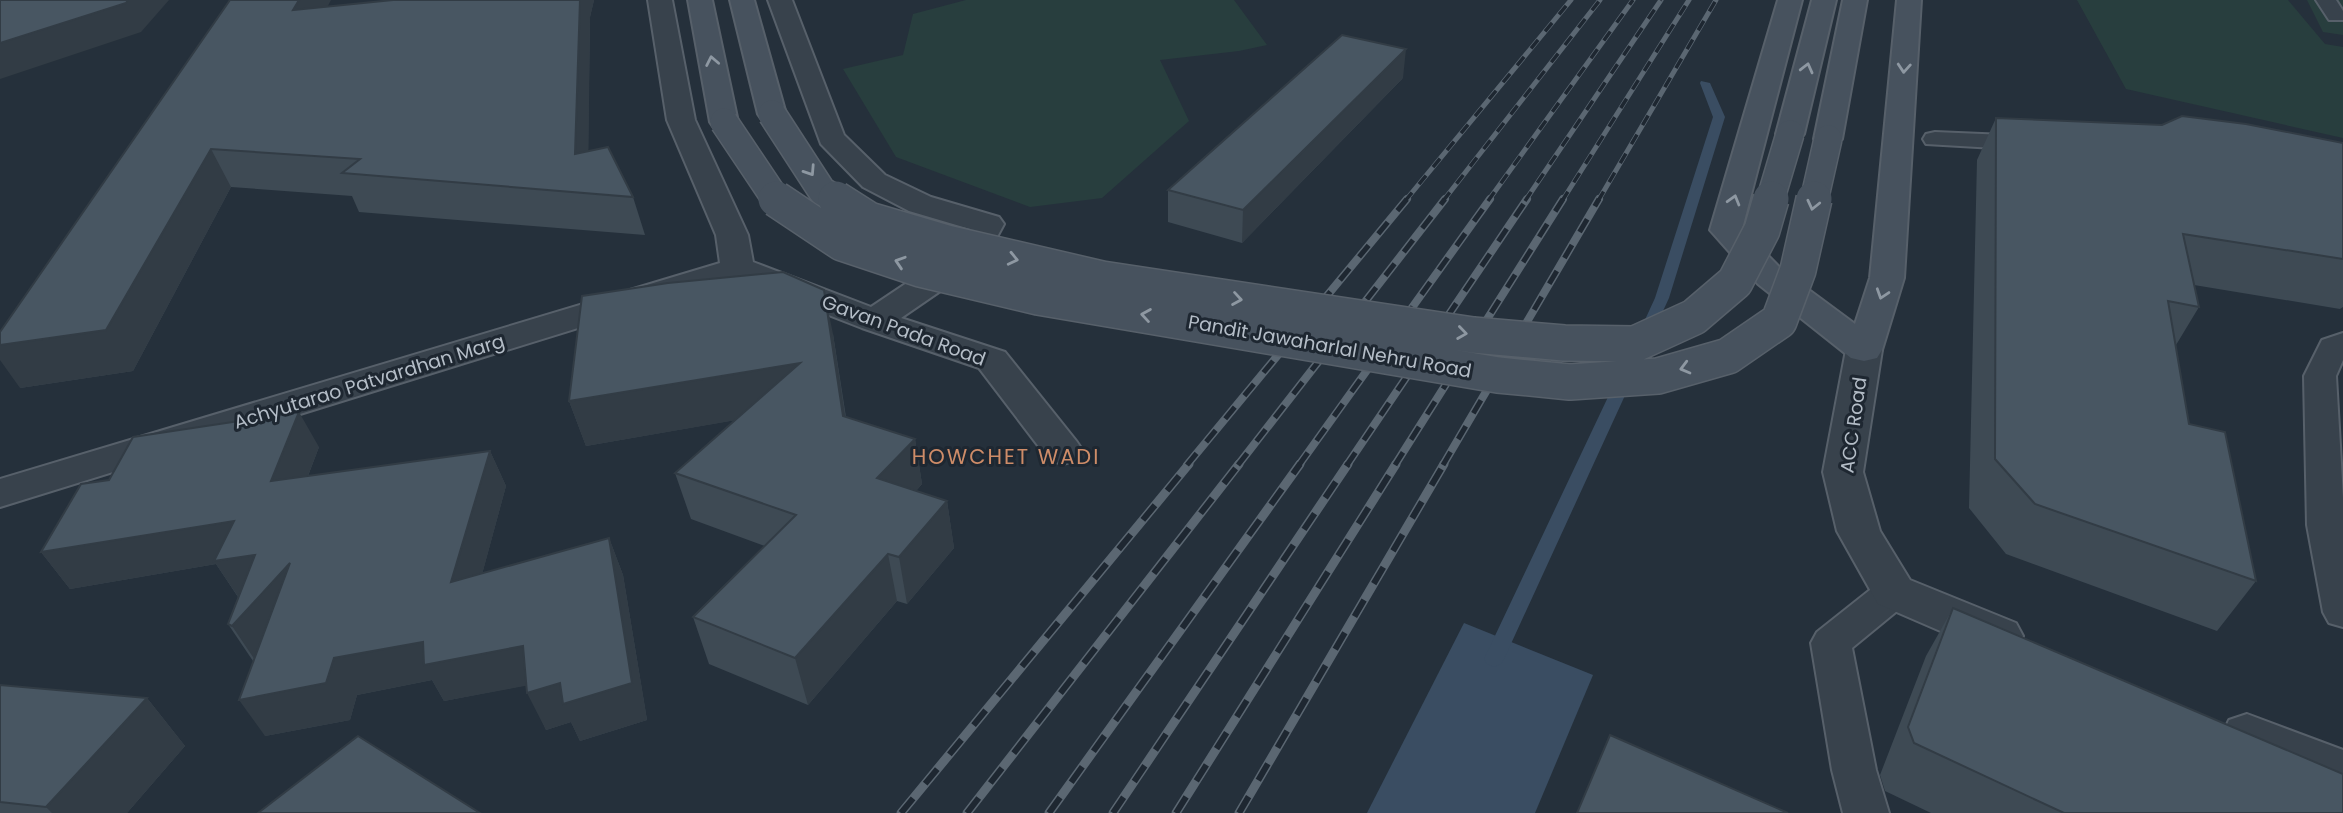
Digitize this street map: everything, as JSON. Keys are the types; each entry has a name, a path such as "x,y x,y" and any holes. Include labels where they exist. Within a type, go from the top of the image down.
{"main road":[{"name":"Pandit Jawaharlal Nehru Road","path":"700,0 724,122 778,202 842,243 920,269 1038,298 1498,374 1570,382 1658,376 1728,356 1779,321 1798,270 1828,139 1855,0"},
{"name":"Pandit Jawaharlal Nehru Road","path":"741,0 772,114 822,191 869,220 947,243 1102,279 1473,335 1564,343 1635,344 1694,317 1735,282 1762,230 1824,0"},
{"path":"1790,0 1726,230 1770,277 1864,350 1888,278 1909,0"}],"street":[{"path":"660,0 681,120 732,234 737,268"},
{"path":"780,0 831,138 874,181 920,204 988,225 972,254 874,321"},
{"name":"Gavan Pada Road","path":"737,268 874,321 992,360 1063,451"},
{"name":"Achyutarao Patvardhan Marg","path":"0,493 737,268"},
{"name":"ACC Road","path":"1864,350 1843,472 1859,531 1894,592"},
{"path":"1894,592 2038,652"},
{"path":"2203,717 2343,773"}],"lane":[{"path":"1935,139 2057,144"},
{"path":"2343,342 2333,346 2319,376 2326,525 2343,612"},
{"path":"1866,813 1854,770 1831,642 1894,592"}],"green space":[{"path":"966,0 1234,0 1267,45 1160,60 1189,121 1102,198 1030,207 896,157 843,69 903,55 913,14"},
{"path":"2077,0 2288,0 2325,44 2343,47 2343,138 2126,89"},
{"path":"2307,0 2343,0 2343,35 2323,32"}],"water":[{"path":"1464,623 1593,675 1535,813 1367,813"}],"building":[{"path":"0,0 128,0 126,3 0,43"},
{"path":"230,0 299,0 293,10 393,0 580,0 575,154 608,147 633,197 342,173 360,159 211,149 106,330 0,345 0,332"},
{"path":"1342,35 1406,49 1243,210 1168,190"},
{"path":"2182,116 2246,124 2343,143 2343,259 2183,234 2199,307 2168,301 2189,424 2225,432 2256,581 2035,504 1995,459 1996,118 2162,125"},
{"path":"783,272 824,290 843,416 915,439 877,478 947,501 899,557 888,554 795,658 693,617 796,515 675,473 800,363 569,401 582,296 668,283"},
{"path":"299,412 271,481 490,451 451,582 609,538 632,683 563,704 560,683 527,693 523,646 424,665 423,642 334,658 326,683 239,700 290,563 232,626 228,624 255,555 214,561 234,521 41,552 81,484 109,480 133,437"},
{"path":"1953,608 2343,774 2343,813 2064,813 1914,743 1908,727"},
{"path":"0,685 147,698 46,807 0,802"},
{"path":"1610,735 1788,813 1577,813"},
{"path":"358,736 480,813 258,813"}],"waterway":[{"path":"1645,335 1662,298 1719,117 1705,83"},
{"path":"1494,659 1625,378"}],"railway":[{"path":"1405,201 1571,0"},
{"path":"1443,201 1600,0"},
{"path":"1488,201 1633,0"},
{"path":"1525,201 1661,0"},
{"path":"1562,201 1689,0"},
{"path":"1598,201 1716,0"},
{"path":"1187,465 1407,199"},
{"path":"1238,465 1445,199"},
{"path":"1299,465 1490,199"},
{"path":"1347,465 1527,199"},
{"path":"1395,465 1563,199"},
{"path":"1443,465 1599,199"},
{"path":"901,813 1189,464"},
{"path":"967,813 1239,464"},
{"path":"1049,813 1300,464"},
{"path":"1113,813 1348,464"},
{"path":"1176,813 1396,464"},
{"path":"1239,813 1444,464"}],"district":[{"name":"HOWCHET WADI","path":"1006,457"}]}
